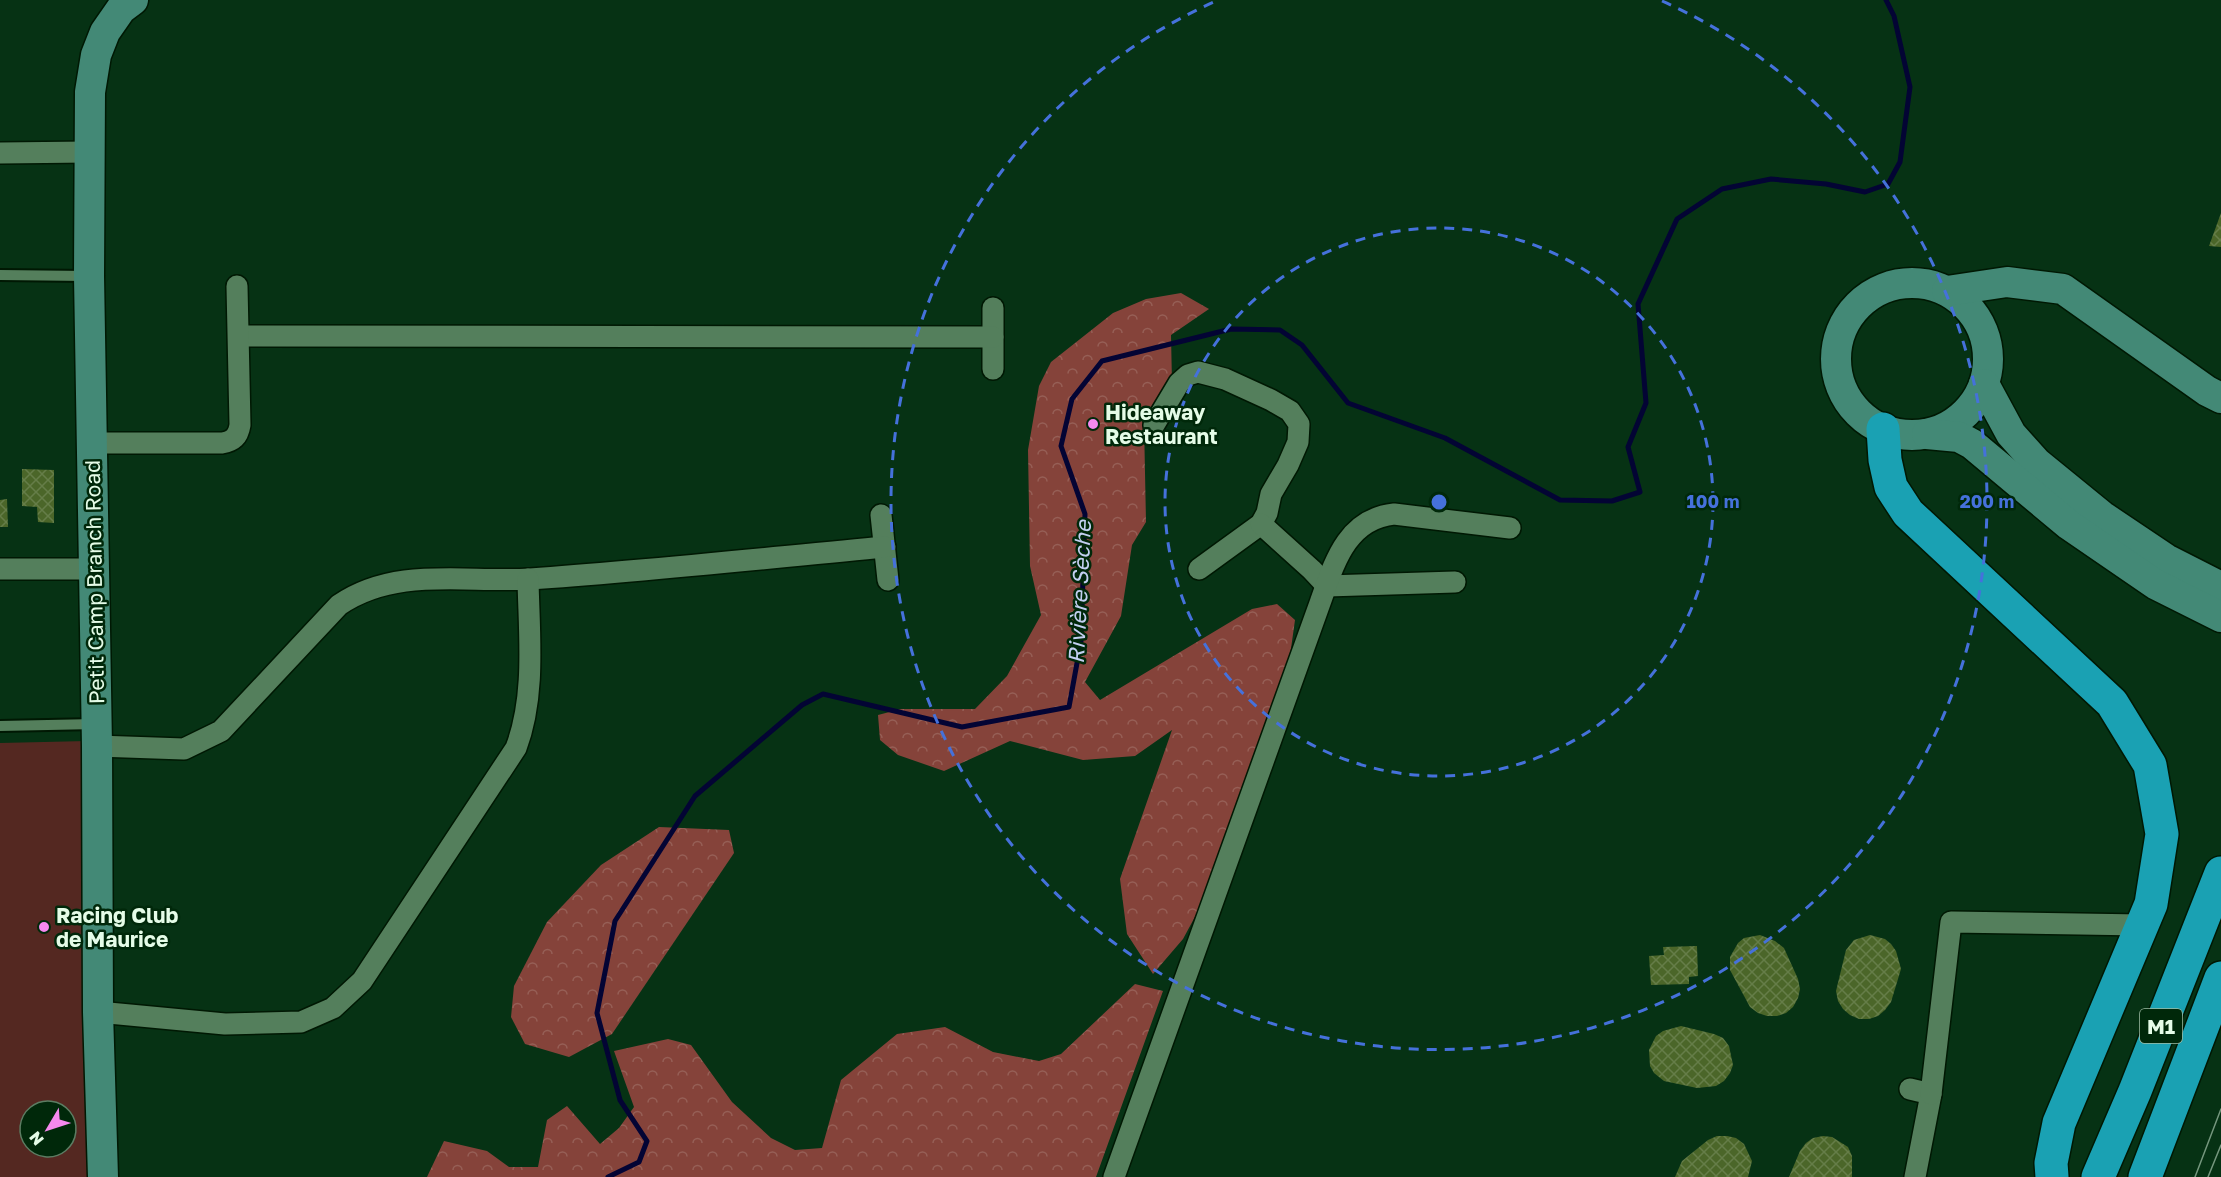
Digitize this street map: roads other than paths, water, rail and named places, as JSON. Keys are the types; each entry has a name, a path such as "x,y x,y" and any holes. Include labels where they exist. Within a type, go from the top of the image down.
{"highway":[{"path":"1883,429 1885,460 1892,487 1908,513 2112,703 2150,765 2162,834 2151,904 2059,1123 2051,1163 2052,1177"},
{"name":"M1","path":"2098,1177 2135,1091 2221,873"},
{"name":"M1","path":"2145,1177 2221,978"},
{"path":"2170,1167 2221,1038"}],"main road":[{"name":"Petit Camp Branch Road","path":"103,1177 98,1012 89,276 90,92 96,55 105,32 121,9 133,0"},
{"path":"1947,291 2007,282 2063,289 2207,391 2221,398"},
{"path":"1927,434 1946,428 1962,417 1976,402 1984,384 1989,357 1983,331 1969,308 1947,291 1922,283 1894,285 1869,295 1850,314 1839,339 1837,366 1844,392 1860,414 1883,429 1905,435 1927,434 1959,437 1972,444 2079,531 2155,584 2221,617"},
{"path":"1984,384 2011,434 2037,463 2111,522 2166,559 2221,587"}],"street":[{"path":"0,153 89,152"},
{"path":"92,443 222,443 234,439 240,425 240,336 237,286"},
{"path":"993,308 993,369"},
{"path":"240,336 993,337"},
{"path":"1154,425 1179,383 1188,375 1198,372 1225,379 1290,411 1299,424 1298,442 1271,494 1267,513 1261,524 1199,570"},
{"path":"1114,1177 1343,547 1353,533 1378,516 1394,514 1510,528"},
{"path":"881,515 888,580"},
{"path":"1261,524 1327,586 1455,582"},
{"path":"96,735 184,749 221,731 329,614 348,599 375,587 409,579 528,579 885,547"},
{"path":"0,569 94,569"},
{"path":"98,1012 225,1024 301,1022 333,1008 362,981 516,748 526,714 529,673 528,579"},
{"path":"1915,1177 1931,1094 1951,921 2142,924"},
{"path":"1910,1089 1931,1094"}],"lane":[{"path":"0,275 89,276"},
{"path":"0,726 96,735"}],"waterway":[{"name":"Rivière Sèche","path":"608,1177 639,1162 647,1141 620,1100 597,1013 615,921 695,796 802,705 823,694 962,727 1069,707 1081,641 1085,514 1061,446 1072,399 1102,361 1231,329 1280,330 1302,345 1348,403 1445,438 1560,500 1612,501 1640,492 1628,447 1646,403 1638,304 1677,219 1722,189 1771,179 1826,184 1865,192 1888,184 1900,162 1910,87 1894,16 1886,0"}],"tram line":[{"path":"2195,1177 2221,1109"},
{"path":"2208,1177 2221,1145"}],"place":[{"name":"Hideaway Restaurant","path":"1093,424"},
{"name":"Racing Club de Maurice","path":"44,927"}]}
